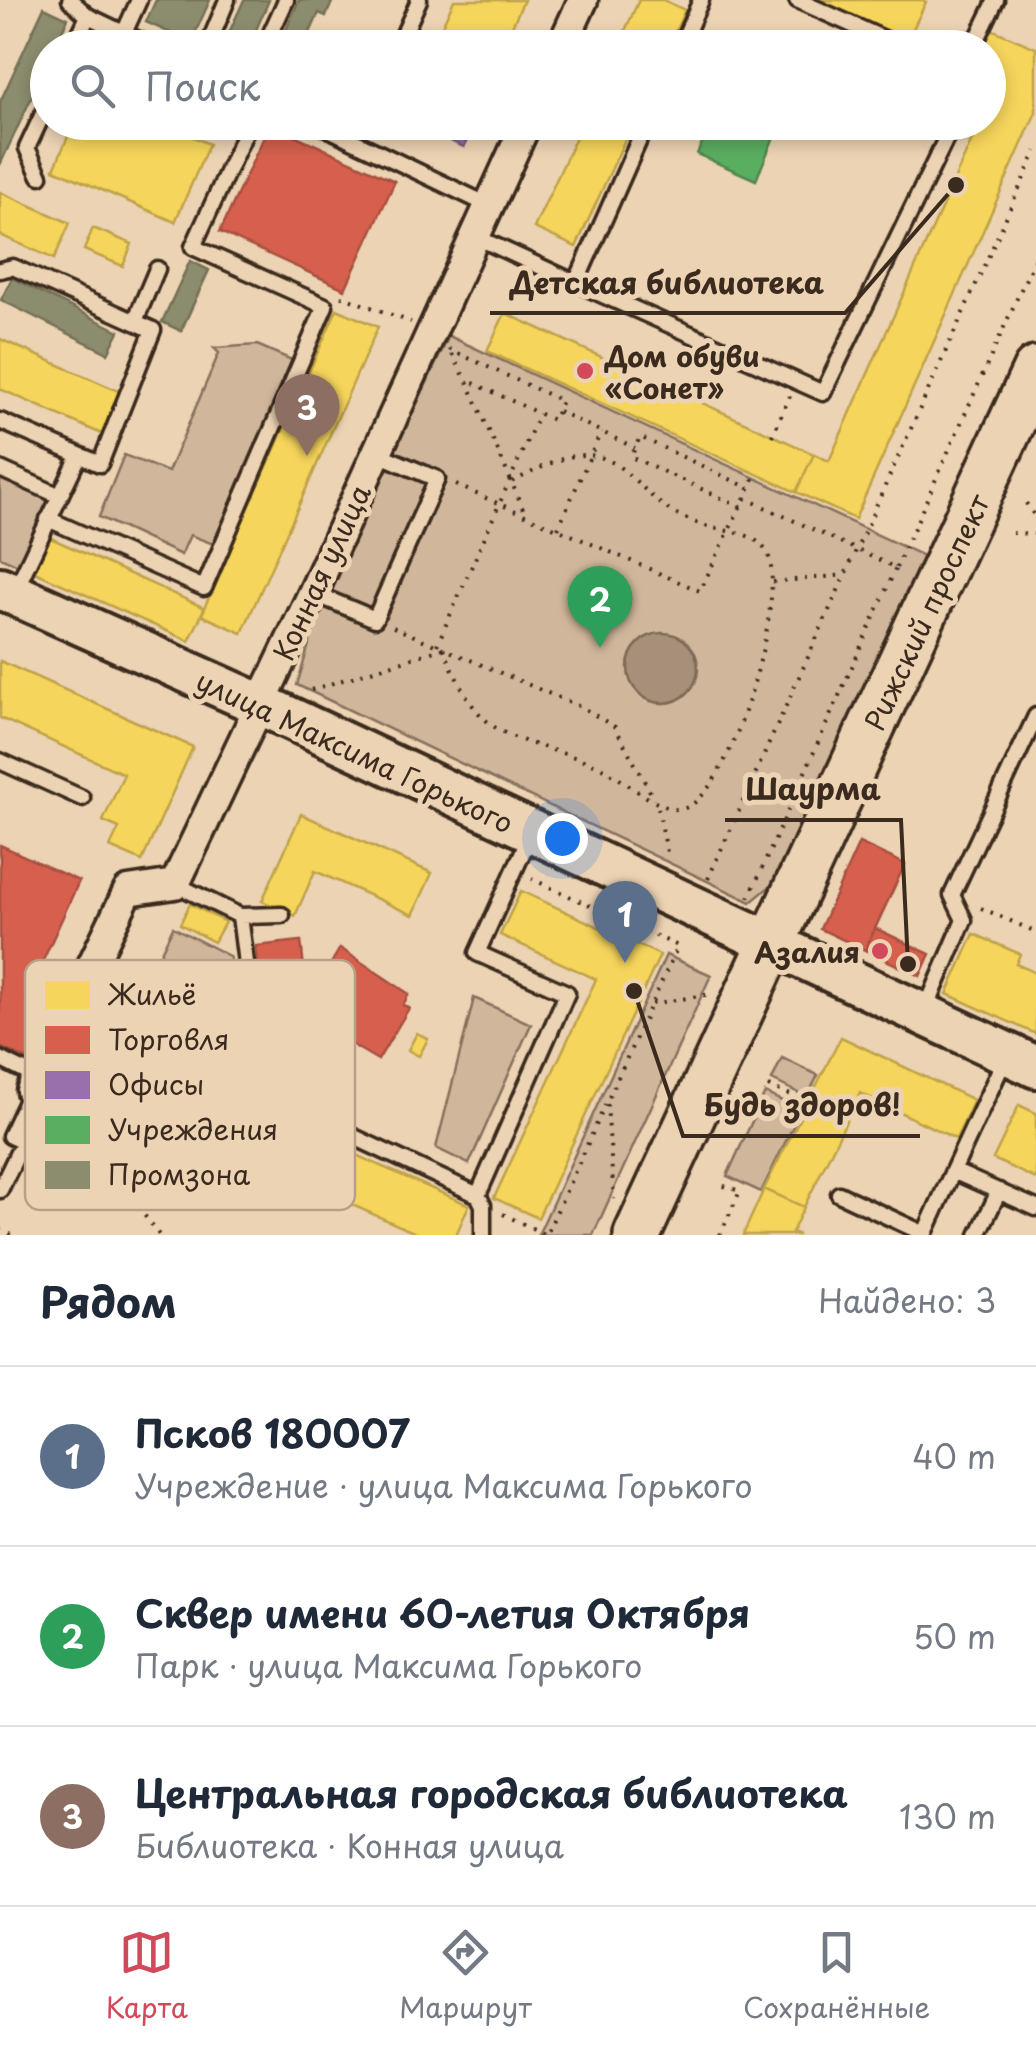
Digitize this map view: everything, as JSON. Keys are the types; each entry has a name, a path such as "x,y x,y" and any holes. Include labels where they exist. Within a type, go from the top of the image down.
{"main road":[{"name":"Рижский проспект","path":"625,1217 773,944 1036,370"},
{"name":"улица Максима Горького","path":"7,591 1022,1060"}],"street":[{"path":"569,30 583,0"},
{"name":"Конная улица","path":"175,884 519,140"},
{"path":"96,960 128,891 175,884"}],"lane":[{"path":"70,0 88,16 118,30"},
{"path":"125,30 139,0"},
{"path":"214,30 227,0"},
{"path":"272,30 286,0"},
{"path":"406,30 419,0"},
{"path":"688,30 701,0"},
{"path":"798,0 864,30"},
{"path":"982,30 996,0"},
{"path":"81,30 88,16"},
{"path":"31,140 27,148 40,176"},
{"path":"48,519 204,588 325,306 192,248 242,140"},
{"path":"352,140 490,206"},
{"path":"576,283 639,140"},
{"path":"474,236 823,394 945,140"},
{"path":"0,270 13,267 152,330 100,464 0,422"},
{"path":"134,321 157,269"},
{"path":"313,592 375,619 436,479 376,453"},
{"path":"7,591 79,456"},
{"path":"0,469 60,496"},
{"path":"923,1014 964,920 952,895 1035,720"},
{"path":"0,761 82,798"},
{"path":"483,1235 481,1200 568,994 477,953 531,833"},
{"path":"175,884 240,916 282,915"},
{"path":"240,916 246,960"},
{"path":"0,1060 25,1077"},
{"path":"839,1194 924,1235 953,1171 1022,1060"},
{"path":"0,1190 22,1142 10,1136 25,1105"},
{"path":"355,1140 481,1200"},
{"path":"953,1171 1036,1208"},
{"path":"978,1235 999,1192"}],"path":[{"path":"704,888 1036,152"},
{"path":"745,906 1036,256"},
{"path":"325,306 343,295 406,322 434,324"},
{"path":"449,350 562,402 552,420 468,382 525,513"},
{"path":"772,436 796,382"},
{"path":"557,411 635,448"},
{"path":"437,645 539,414"},
{"path":"558,528 601,432"},
{"path":"740,507 631,457 640,437 750,488"},
{"path":"444,648 477,714 492,728 602,766 657,804 678,810 701,798 723,764 750,698 772,582 766,551 744,533 710,528 670,511 620,468 591,454 572,456 509,482"},
{"path":"436,479 525,513 700,590 756,474"},
{"path":"745,498 896,568"},
{"path":"1026,502 1036,518"},
{"path":"1012,534 1036,534"},
{"path":"772,582 845,576"},
{"path":"395,628 583,708 616,727 657,804 671,873"},
{"path":"348,679 444,648"},
{"path":"481,1200 547,1235 678,946 514,871"},
{"path":"952,895 1036,932"},
{"path":"652,1004 716,994"},
{"path":"768,1086 808,1102"},
{"path":"607,1099 625,1217"},
{"path":"720,1235 740,1191 721,1185"},
{"path":"141,1210 160,1235"},
{"path":"0,1229 12,1235"}],"shaded area":[{"path":"449,336 932,560 786,873 751,902 297,685 319,611"},
{"path":"257,345 294,361 216,545 190,535 181,555 99,517 124,455 168,472 219,353 214,348"},
{"path":"0,475 54,499 23,567 0,557"},
{"path":"663,633 688,643 698,668 688,693 663,703 638,693 628,668 638,643"},
{"path":"173,927 230,960 157,960"},
{"path":"666,955 711,975 593,1235 538,1235"},
{"path":"474,998 531,1024 469,1164 436,1148"},
{"path":"782,1058 818,1075 807,1097 772,1080"},
{"path":"765,1093 801,1110 761,1192 727,1176"}],"building: Жильё":[{"path":"454,0 524,0 510,30 440,30"},
{"path":"639,0 663,0 685,10 676,30 625,30"},
{"path":"813,0 926,2 912,30 878,30"},
{"path":"1006,35 1036,48 1036,112 855,519 796,492 814,454 829,461 972,140 1006,140"},
{"path":"66,140 200,140 209,144 175,222 54,169"},
{"path":"575,140 625,140 576,247 534,228"},
{"path":"0,192 70,223 54,259 0,235"},
{"path":"93,228 132,244 123,266 84,250"},
{"path":"337,309 378,327 242,633 201,615"},
{"path":"505,313 814,454 796,492 487,351"},
{"path":"0,339 123,393 104,435 0,389"},
{"path":"44,535 205,608 189,641 28,569"},
{"path":"0,661 193,747 142,861 110,847 119,828 103,821 124,774 0,718"},
{"path":"301,814 432,873 413,915 315,871 295,916 262,901"},
{"path":"521,891 660,955 538,1218 494,1198 596,979 500,935"},
{"path":"190,904 225,922 214,942 180,924"},
{"path":"974,934 1020,954 1016,964 1036,973 1036,1034 947,994"},
{"path":"417,1033 428,1039 419,1056 408,1050"},
{"path":"841,1037 974,1100 956,1139 860,1093 804,1207 764,1189"},
{"path":"1019,1105 1036,1113 1036,1179 993,1159"},
{"path":"355,1155 469,1205 456,1235 420,1235 355,1206"},
{"path":"764,1189 804,1207 792,1232 799,1235 743,1235"}],"building: Торговля":[{"path":"263,140 305,140 395,181 345,289 220,232"},
{"path":"859,843 905,864 865,950 820,929"},
{"path":"0,845 79,881 43,960 25,960 25,1059 0,1047"},
{"path":"875,928 930,954 920,976 865,950"},
{"path":"301,941 303,960 258,960 256,946"},
{"path":"340,948 409,994 403,1005 409,1008 378,1060 355,1046 355,960 333,960"}],"building: Офисы":[{"path":"449,140 467,140 464,147"}],"building: Учреждения":[{"path":"703,140 773,140 756,180 697,154"}],"building: Промзона":[{"path":"156,0 210,0 196,30 164,30 146,22"},
{"path":"244,0 269,0 256,30 230,30"},
{"path":"299,0 333,0 326,16 319,13 311,30 286,30"},
{"path":"44,7 68,18 62,30 33,30"},
{"path":"30,37 30,101 0,165 0,102"},
{"path":"190,261 209,270 181,331 162,322"},
{"path":"12,278 119,331 108,353 1,300"}],"place":[{"name":"Детская библиотека","path":"956,185"},
{"name":"Дом обуви «Сонет»","path":"585,371"},
{"name":"Центральная городская библиотека","path":"307,456"},
{"name":"Сквер имени 60-летия Октября","path":"600,648"},
{"name":"Азалия","path":"880,951"},
{"name":"Псков 180007","path":"625,963"},
{"name":"Шаурма","path":"908,964"},
{"name":"Будь здоров!","path":"634,991"}]}
